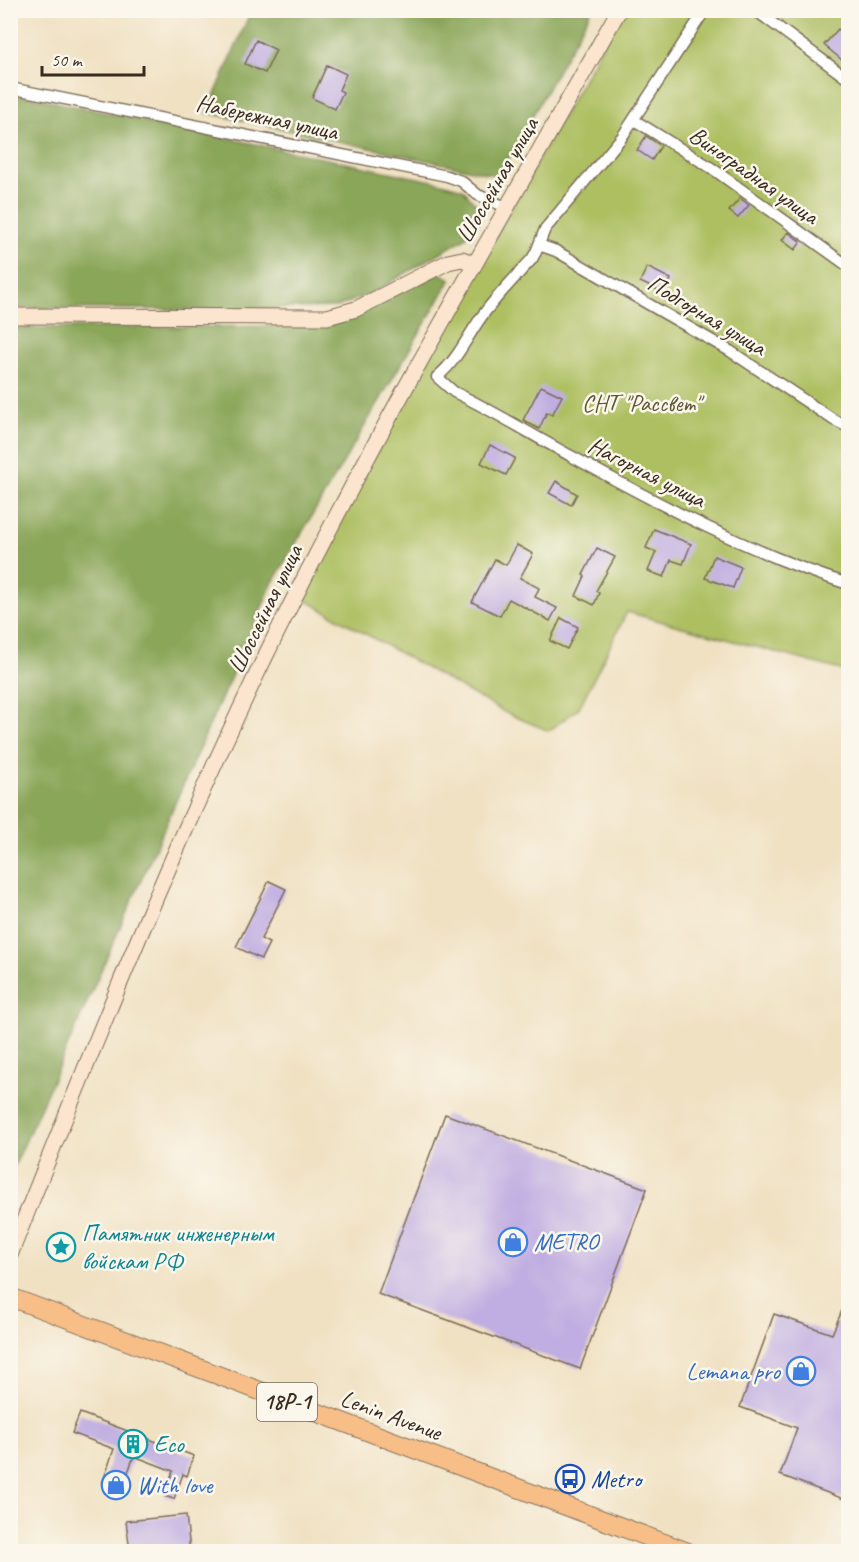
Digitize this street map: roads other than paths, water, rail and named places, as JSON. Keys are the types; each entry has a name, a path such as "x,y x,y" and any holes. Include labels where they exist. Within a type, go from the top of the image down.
{"main road":[{"name":"Lenin Avenue","path":"10,1297 688,1551"}],"street":[{"name":"Шоссейная улица","path":"10,1255 104,1021 195,809 259,670 308,571 416,368 619,10"},
{"path":"437,377 456,358 484,312 532,258 545,229 557,212 634,120 705,10"},
{"path":"755,10 849,79"},
{"name":"Набережная улица","path":"10,88 447,176 461,181 478,195 508,208"},
{"name":"Виноградная улица","path":"634,120 710,167 849,266"},
{"name":"Подгорная улица","path":"539,245 556,251 730,351 814,407 849,427"},
{"path":"10,316 327,317 356,309 448,262 462,259 475,264"},
{"name":"Нагорная улица","path":"416,368 437,377 454,392 687,518 814,573 849,584"}],"place":[{"name":"METRO","path":"513,1242"},
{"name":"Памятник инженерным войскам РФ","path":"61,1247"},
{"name":"Lemana pro","path":"801,1371"},
{"name":"Eco","path":"133,1444"},
{"name":"Metro","path":"570,1479"},
{"name":"With love","path":"116,1485"}],"park label":[{"name":"СНТ \"Рассвет\"","path":"641,403"}]}
